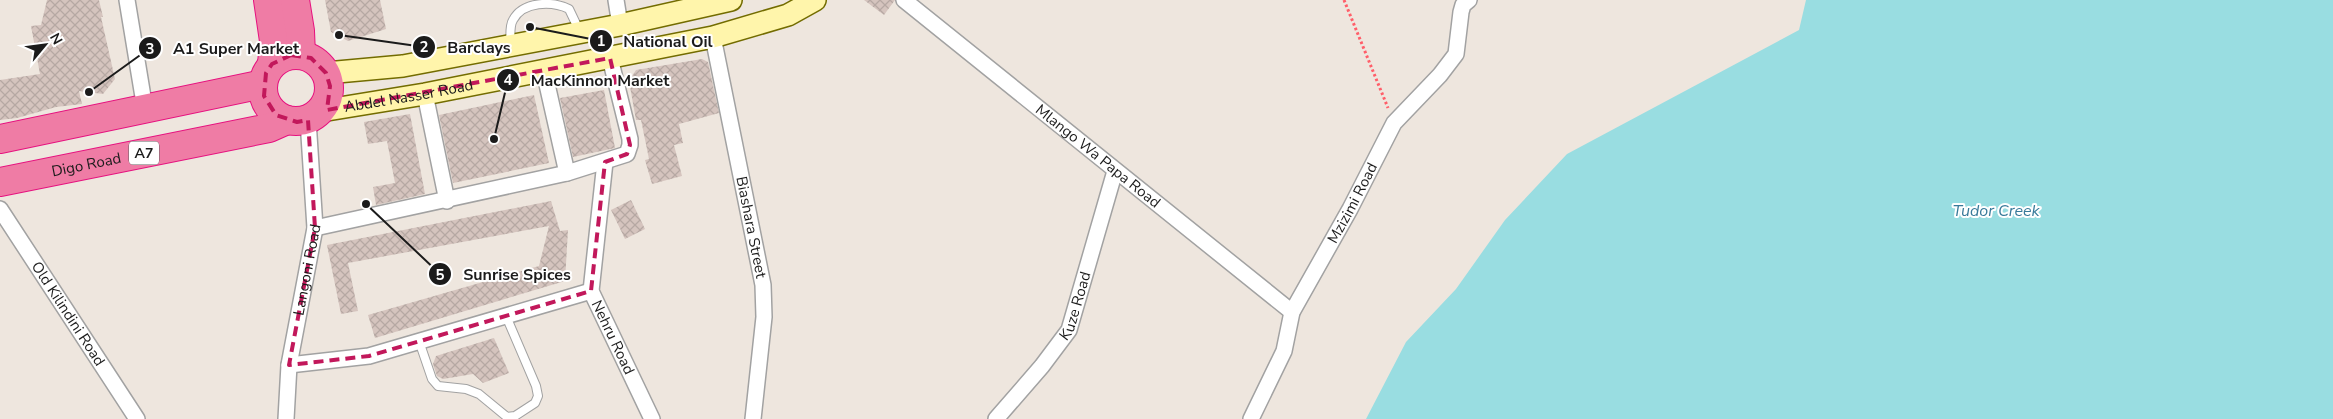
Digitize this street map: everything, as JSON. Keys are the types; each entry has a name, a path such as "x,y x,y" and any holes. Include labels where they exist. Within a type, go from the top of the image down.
{"highway":[{"path":"0,139 144,109 268,74 290,55 301,54 320,64 326,72 330,86 328,99 305,117 276,115 268,106 264,96 268,74 274,41 268,0"},
{"path":"295,0 300,31 301,54"},
{"name":"Digo Road","path":"0,182 269,128 305,117"}],"main road":[{"name":"Abdel Nasser Road","path":"305,117 713,37 788,15 815,0"},
{"name":"Abdel Nasser Road","path":"326,72 394,67 580,33 720,2"}],"street":[{"path":"127,0 144,109"},
{"path":"616,0 620,25"},
{"name":"Mlango Wa Papa Road","path":"904,0 1292,312"},
{"name":"Mzizimi Road","path":"1251,419 1284,351 1292,312 1350,209 1394,123 1440,75 1456,54 1461,12 1469,0"},
{"name":"Biashara Street","path":"713,37 763,284 764,317 753,419"},
{"path":"315,228 447,201 567,173 627,154 630,144 610,58"},
{"path":"544,71 567,173"},
{"path":"424,94 447,201"},
{"name":"Langoni Road","path":"286,419 289,365 315,228 305,117"},
{"name":"Nehru Road","path":"605,162 591,291 652,419"},
{"name":"Kuze Road","path":"996,419 1042,366 1069,330 1115,171"},
{"name":"Old Kilindini Road","path":"0,209 137,419"},
{"path":"289,365 369,356 591,291"}],"lane":[{"path":"510,46 512,22 520,12 538,4 558,4 569,8 580,33"},
{"path":"419,341 432,379 438,386 466,389 478,394 507,417 515,416 535,403 538,396 536,386 506,316"}],"path":[{"path":"1344,0 1394,123"}],"highlighted area":[{"path":"291,55 311,58 326,73 330,86 327,110 610,58 630,145 627,154 605,162 591,291 369,356 289,365 315,228 308,120 297,122 276,115 264,96 266,73 272,64"}],"water":[{"name":"Tudor Creek","path":"1806,0 2333,0 2333,419 1366,419 1406,342 1456,289 1505,220 1567,154 1799,30"}],"building":[{"path":"47,0 99,0 115,79 103,94 79,91 82,104 56,107 17,118 0,120 0,80 40,74 31,26 41,25"},
{"path":"325,0 380,0 386,29 348,41 331,32"},
{"path":"864,0 895,0 884,15"},
{"path":"702,59 708,62 719,113 679,124 683,143 674,145 682,176 652,184 645,160 649,159 641,120 636,120 629,81 636,70"},
{"path":"604,90 615,148 573,157 560,98"},
{"path":"534,95 549,163 453,183 439,115"},
{"path":"410,114 425,194 376,205 373,187 395,183 387,141 368,144 364,122"},
{"path":"631,200 645,229 625,239 611,210"},
{"path":"551,201 560,231 568,230 565,281 375,338 368,315 539,266 549,226 348,263 358,311 341,314 327,245"},
{"path":"494,338 509,373 483,383 473,374 443,379 437,376 433,364 436,356"}],"place":[{"name":"National Oil","path":"530,27"},
{"name":"Barclays","path":"339,35"},
{"name":"A1 Super Market","path":"89,92"},
{"name":"MacKinnon Market","path":"494,139"},
{"name":"Sunrise Spices","path":"366,204"}]}
